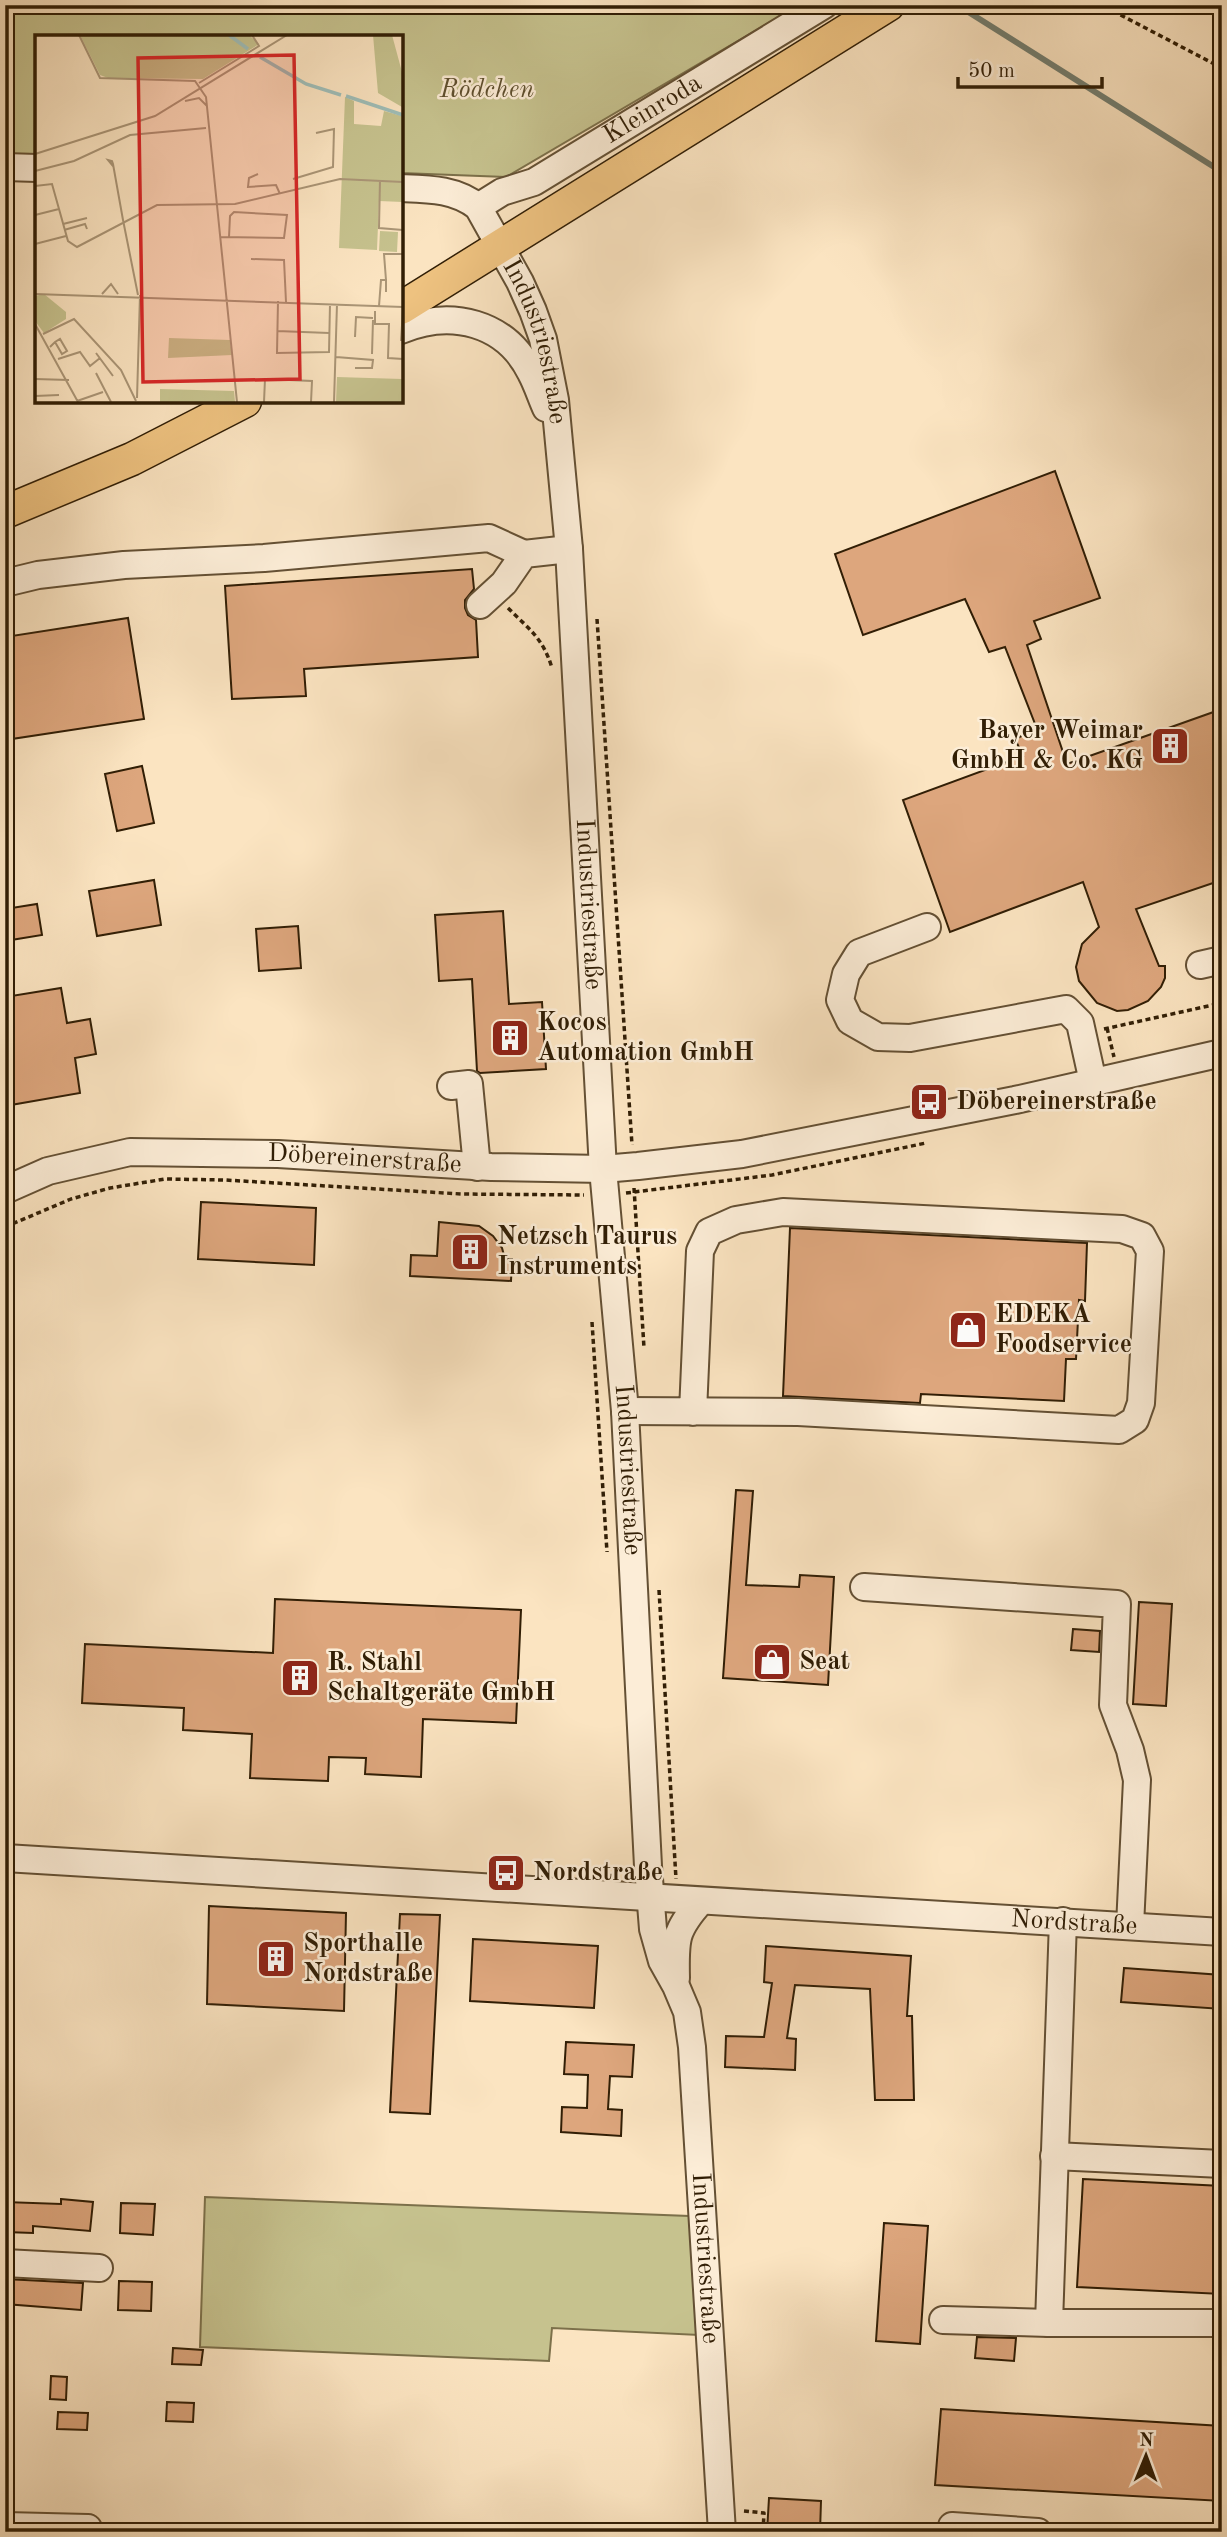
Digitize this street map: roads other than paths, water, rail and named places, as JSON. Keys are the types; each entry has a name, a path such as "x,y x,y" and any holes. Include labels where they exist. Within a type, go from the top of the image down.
{"main road":[{"path":"402,307 888,5"},
{"path":"5,512 132,458 243,402"}],"street":[{"name":"Kleinroda","path":"478,207 502,192 534,183 824,5"},
{"path":"5,167 35,168"},
{"path":"402,188 446,191 469,200 478,207"},
{"name":"Industriestraße","path":"478,207 520,282 542,339 555,400 569,549 603,1169 625,1411 676,1899 683,1921 675,1948 677,1986"},
{"path":"402,330 431,320 457,319 491,329 506,339 530,371 558,439"},
{"path":"5,583 38,575 124,565 264,558 489,538 524,554 569,549"},
{"path":"480,605 504,583 524,554"},
{"path":"927,928 859,953 846,974 841,1000 850,1021 878,1037 910,1038 1066,1009 1080,1023 1095,1030 1093,1082"},
{"name":"Döbereinerstraße","path":"5,1190 48,1171 130,1152 278,1154 477,1167 603,1169 742,1154 1222,1053"},
{"path":"451,1086 469,1084 477,1167"},
{"path":"625,1411 693,1412 798,1412 1119,1430 1135,1420 1141,1403 1150,1251 1142,1236 1122,1229 783,1212 736,1220 709,1232 700,1251 693,1412"},
{"path":"864,1587 1117,1604 1114,1705 1130,1750 1137,1780 1130,1926"},
{"name":"Nordstraße","path":"5,1858 1222,1932"},
{"name":"Industriestraße","path":"676,1899 656,1940 662,1961 677,1986 687,2012 692,2047 721,2522"},
{"path":"1049,2323 1063,1921"},
{"path":"1055,2156 1222,2164"},
{"path":"5,2263 99,2268"},
{"path":"943,2320 1222,2323"},
{"path":"5,2526 88,2528"},
{"path":"952,2532 952,2526 1038,2532"}],"waterway":[{"path":"962,8 1222,172"}],"place":[{"name":"Bayer Weimar GmbH & Co. KG","path":"1170,746"},
{"name":"Kocos Automation GmbH","path":"510,1038"},
{"name":"Döbereinerstraße","path":"929,1102"},
{"name":"Netzsch Taurus Instruments","path":"470,1252"},
{"name":"EDEKA Foodservice","path":"968,1330"},
{"name":"Seat","path":"772,1662"},
{"name":"R. Stahl Schaltgeräte GmbH","path":"300,1678"},
{"name":"Nordstraße","path":"506,1873"},
{"name":"Sporthalle Nordstraße","path":"276,1959"}],"park label":[{"name":"Rödchen","path":"487,90"}]}
